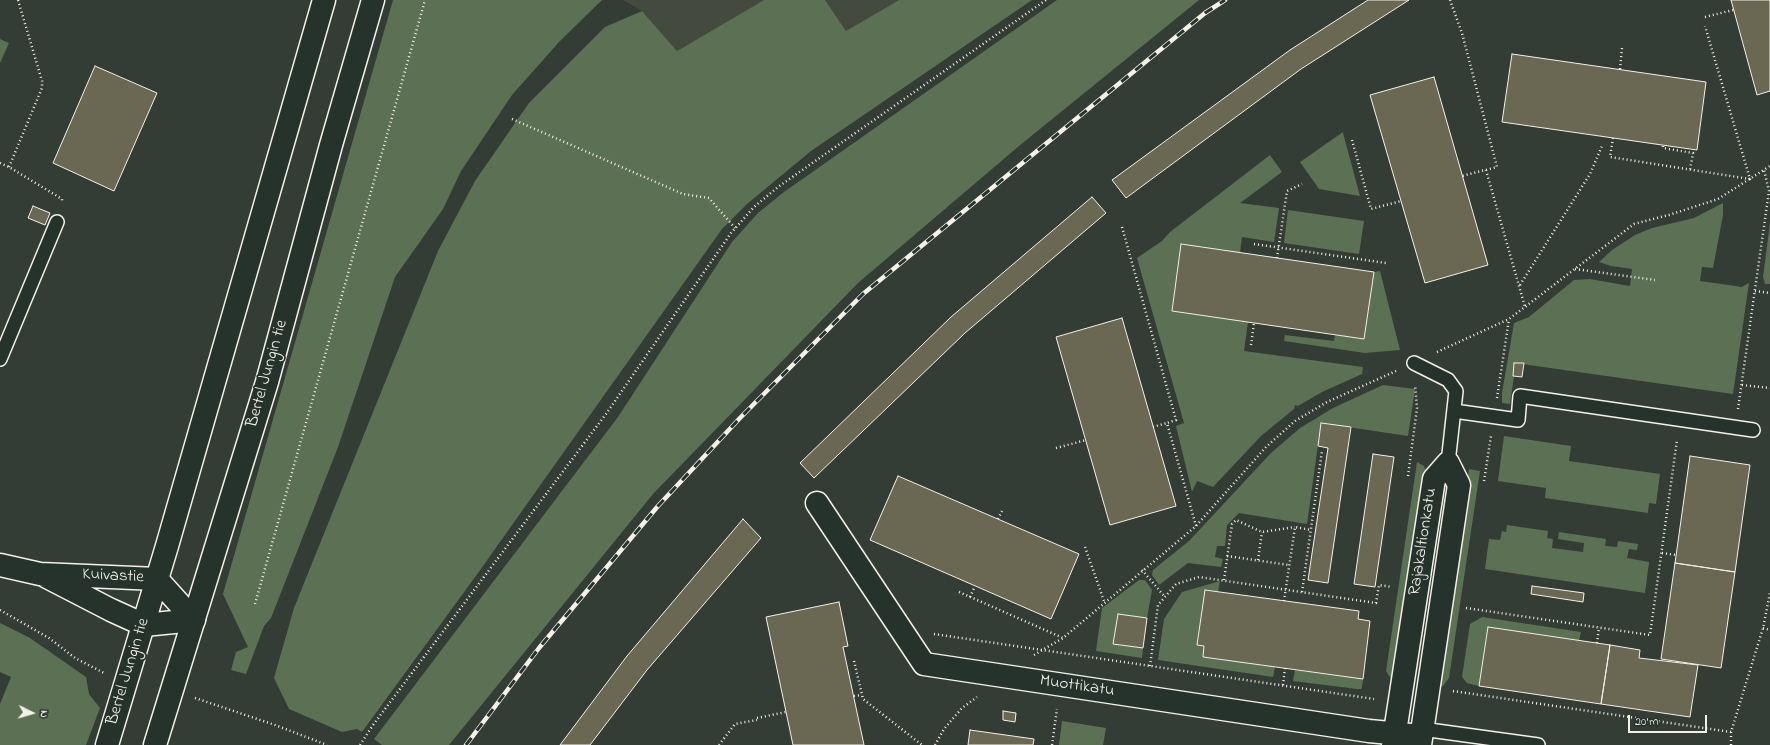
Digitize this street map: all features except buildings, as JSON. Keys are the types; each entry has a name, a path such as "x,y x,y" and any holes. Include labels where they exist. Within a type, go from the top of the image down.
{"street":[{"name":"Bertel Jungin tie","path":"107,745 144,625 324,0"},
{"name":"Bertel Jungin tie","path":"155,745 267,382 331,145 373,0"},
{"name":"Rajakaltionkatu","path":"1394,739 1434,480 1448,463 1459,485 1421,737"},
{"name":"Muottikatu","path":"817,503 924,664 1394,739 1421,737"},
{"name":"Kuivastie","path":"0,566 40,574 157,579 194,620"},
{"name":"Kuivastie","path":"40,574 144,625"},
{"path":"144,625 194,620"}],"lane":[{"path":"0,359 57,222"},
{"path":"1414,363 1448,380 1456,391 1448,463"},
{"path":"1454,411 1518,420 1520,396 1753,430"},
{"path":"1421,737 1538,745"}],"path":[{"path":"9,167 42,88 42,81 18,0"},
{"path":"255,604 425,0"},
{"path":"360,745 373,725 606,414 735,228 754,207 778,187 1046,0"},
{"path":"1450,0 1462,33 1497,167 1462,176"},
{"path":"1705,17 1733,10"},
{"path":"1705,26 1750,179"},
{"path":"1620,69 1622,48"},
{"path":"512,119 683,194 709,198 735,228"},
{"path":"1613,138 1610,157 1750,179"},
{"path":"1352,140 1371,209 1401,201"},
{"path":"1520,285 1590,174 1602,146"},
{"path":"1663,146 1663,148 1693,153 1690,170"},
{"path":"0,164 9,167 62,199"},
{"path":"935,745 944,729 962,708 1001,676 1063,638 1104,601 1196,526 1266,447 1295,421 1327,402 1509,319 1634,224 1669,215 1718,198 1770,166"},
{"path":"1486,170 1520,285 1525,307"},
{"path":"1736,427 1769,191 1764,170"},
{"path":"1277,258 1287,191 1302,184"},
{"path":"1122,227 1176,420 1153,427"},
{"path":"1254,244 1386,263"},
{"path":"1574,269 1655,280"},
{"path":"1755,291 1770,293"},
{"path":"1251,345 1254,323"},
{"path":"1742,385 1770,388"},
{"path":"1465,608 1650,635 1680,419"},
{"path":"1167,423 1196,526"},
{"path":"1056,448 1086,440"},
{"path":"1302,592 1322,451"},
{"path":"998,519 1002,511"},
{"path":"1224,580 1232,524 1236,520 1262,532 1294,527 1311,530"},
{"path":"1284,601 1294,527"},
{"path":"1258,560 1262,532"},
{"path":"1085,547 1104,601"},
{"path":"1662,552 1676,555"},
{"path":"1227,556 1289,565"},
{"path":"1142,570 1165,597"},
{"path":"1150,666 1158,606 1176,584 1199,576 1376,603 1379,585 1392,587"},
{"path":"970,597 975,586"},
{"path":"959,592 1063,638"},
{"path":"1731,745 1731,732 1763,628 1770,593"},
{"path":"0,610 49,638 75,658 108,675"},
{"path":"1597,643 1599,627"},
{"path":"1763,628 1770,630"},
{"path":"928,633 1374,699"},
{"path":"854,662 863,699 922,745"},
{"path":"1283,685 1285,668"},
{"path":"1453,691 1731,732"},
{"path":"854,696 862,695"},
{"path":"192,697 275,725 327,745"},
{"path":"1052,745 1058,705"},
{"path":"719,745 735,724 786,712"}],"shaded area":[{"path":"623,0 764,0 677,51 642,11"},
{"path":"825,0 899,0 846,31"}],"green space":[{"path":"393,0 602,0 559,42 512,95 461,171 443,209 395,277 338,447 271,618 264,626 246,674 231,670 236,652 248,647 223,594"},
{"path":"764,0 825,0 846,31 899,0 1032,0 811,151 747,204 722,229 478,573 362,732 357,729 342,732 289,709 274,678 294,608 438,251 475,181 529,103 605,27 642,11 677,51"},
{"path":"1057,0 1199,0 1019,146 858,283 653,494 449,745 382,745 374,739 618,417 732,242 758,213 784,192"},
{"path":"0,39 9,43 0,63"},
{"path":"1343,132 1360,196 1319,189 1300,162"},
{"path":"1270,155 1282,172 1240,203 1279,208 1274,242 1242,237 1240,253 1181,244 1172,311 1248,322 1244,351 1363,367 1362,374 1322,392 1298,406 1295,405 1294,409 1261,436 1213,487 1197,481 1192,492 1176,426 1184,423 1137,258 1162,241 1170,232"},
{"path":"1723,203 1723,215 1713,268 1702,267 1700,281 1742,287 1749,283 1733,394 1515,363 1510,404 1502,403 1502,393 1514,323 1529,317 1574,280 1590,279 1630,286 1632,269 1611,266 1599,262 1612,250 1635,235 1652,228 1694,218"},
{"path":"1288,210 1364,221 1359,254 1284,243"},
{"path":"1770,223 1770,284 1765,284 1763,277"},
{"path":"1380,271 1400,350 1365,353 1284,341 1285,335 1334,341 1335,335 1364,339 1374,272"},
{"path":"1383,385 1415,389 1408,436 1321,423 1307,524 1239,513 1227,525 1225,546 1217,546 1215,557 1223,559 1221,567 1188,563 1159,585 1152,575 1153,570 1189,541 1271,453 1300,428 1333,408"},
{"path":"1504,436 1571,446 1569,461 1660,474 1656,504 1649,503 1648,513 1545,498 1546,488 1498,481"},
{"path":"1417,462 1424,466 1427,474 1392,679 1386,671"},
{"path":"1469,469 1480,471 1449,678 1443,686 1437,686"},
{"path":"1507,525 1548,531 1547,538 1553,539 1552,548 1583,552 1584,543 1558,539 1559,532 1606,539 1605,546 1617,547 1618,541 1638,544 1637,550 1629,549 1627,558 1649,562 1645,593 1485,569 1489,539 1500,540 1502,531 1506,532"},
{"path":"1139,580 1145,580 1152,590 1147,618 1118,614 1113,644 1143,648 1142,658 1096,651 1102,608"},
{"path":"1220,581 1218,592 1205,590 1197,645 1204,646 1203,657 1275,667 1273,677 1158,660 1164,619 1182,592"},
{"path":"1482,617 1581,632 1579,641 1488,627 1479,686 1467,683 1462,677 1470,624"},
{"path":"0,623 30,638 86,677 89,694 100,708 86,745 0,745 0,704 11,677 0,672"},
{"path":"1295,670 1363,679 1362,687 1361,689 1357,689 1293,681"},
{"path":"1062,721 1106,728 1103,745 1059,745"}],"railway":[{"path":"466,745 539,648 658,506 740,418 863,294 1205,13 1225,0"}]}
